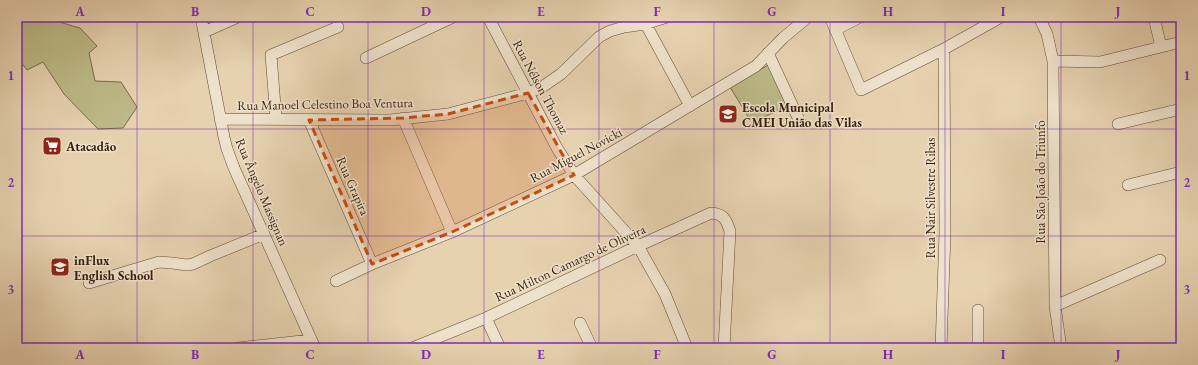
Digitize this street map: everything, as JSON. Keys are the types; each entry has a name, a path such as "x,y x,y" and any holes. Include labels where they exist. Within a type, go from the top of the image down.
{"street":[{"name":"Rua Ângelo Massignan","path":"201,17 220,119 230,158 313,344"},
{"path":"204,32 238,17"},
{"path":"366,58 453,17"},
{"name":"Rua Nélson Thomaz","path":"488,17 557,148 574,175 638,246 665,294 688,348"},
{"name":"Rua Manoel Celestino Boa Ventura","path":"220,119 390,120 448,114 528,93 542,87 561,74 600,37 610,31 644,20 668,17"},
{"name":"Rua Miguel Novicki","path":"336,281 372,264 452,232 574,175 756,66 783,38 808,17"},
{"path":"830,17 861,90 944,49 1001,17"},
{"path":"835,30 860,17"},
{"name":"Rua São João do Triunfo","path":"1039,17 1047,34 1053,61 1055,306 1061,348"},
{"path":"1154,17 1161,47"},
{"path":"644,20 690,106"},
{"path":"276,119 271,54 338,27"},
{"path":"1053,61 1100,62 1181,42"},
{"name":"Rua Nair Silvestre Ribas","path":"941,348 945,233 944,49"},
{"path":"768,53 800,122"},
{"path":"1118,124 1181,109"},
{"path":"403,118 452,232"},
{"name":"Rua Grapira","path":"309,120 372,264"},
{"path":"1128,185 1181,172"},
{"name":"Rua Milton Camargo de Oliveira","path":"412,348 486,318 711,213 719,213 726,220 730,231 724,348"},
{"path":"89,283 159,262 187,265 193,264 264,234"},
{"path":"1055,306 1160,260"},
{"path":"978,310 978,348"},
{"path":"486,318 500,348"},
{"path":"580,323 592,348"},
{"path":"238,348 313,344"}],"highlighted area":[{"path":"528,93 574,175 452,232 372,264 309,120 403,118 448,114"}],"shaded area":[{"path":"17,17 54,17 56,21 80,28 97,46 89,53 95,81 121,82 137,107 123,128 98,129 64,94 43,62 27,70 20,61 17,60"},
{"path":"770,64 789,105 752,123 730,87"}],"place":[{"name":"Escola Municipal CMEI União das Vilas","path":"728,114"},
{"name":"Atacadão","path":"52,146"},
{"name":"inFlux English School","path":"60,267"}]}
